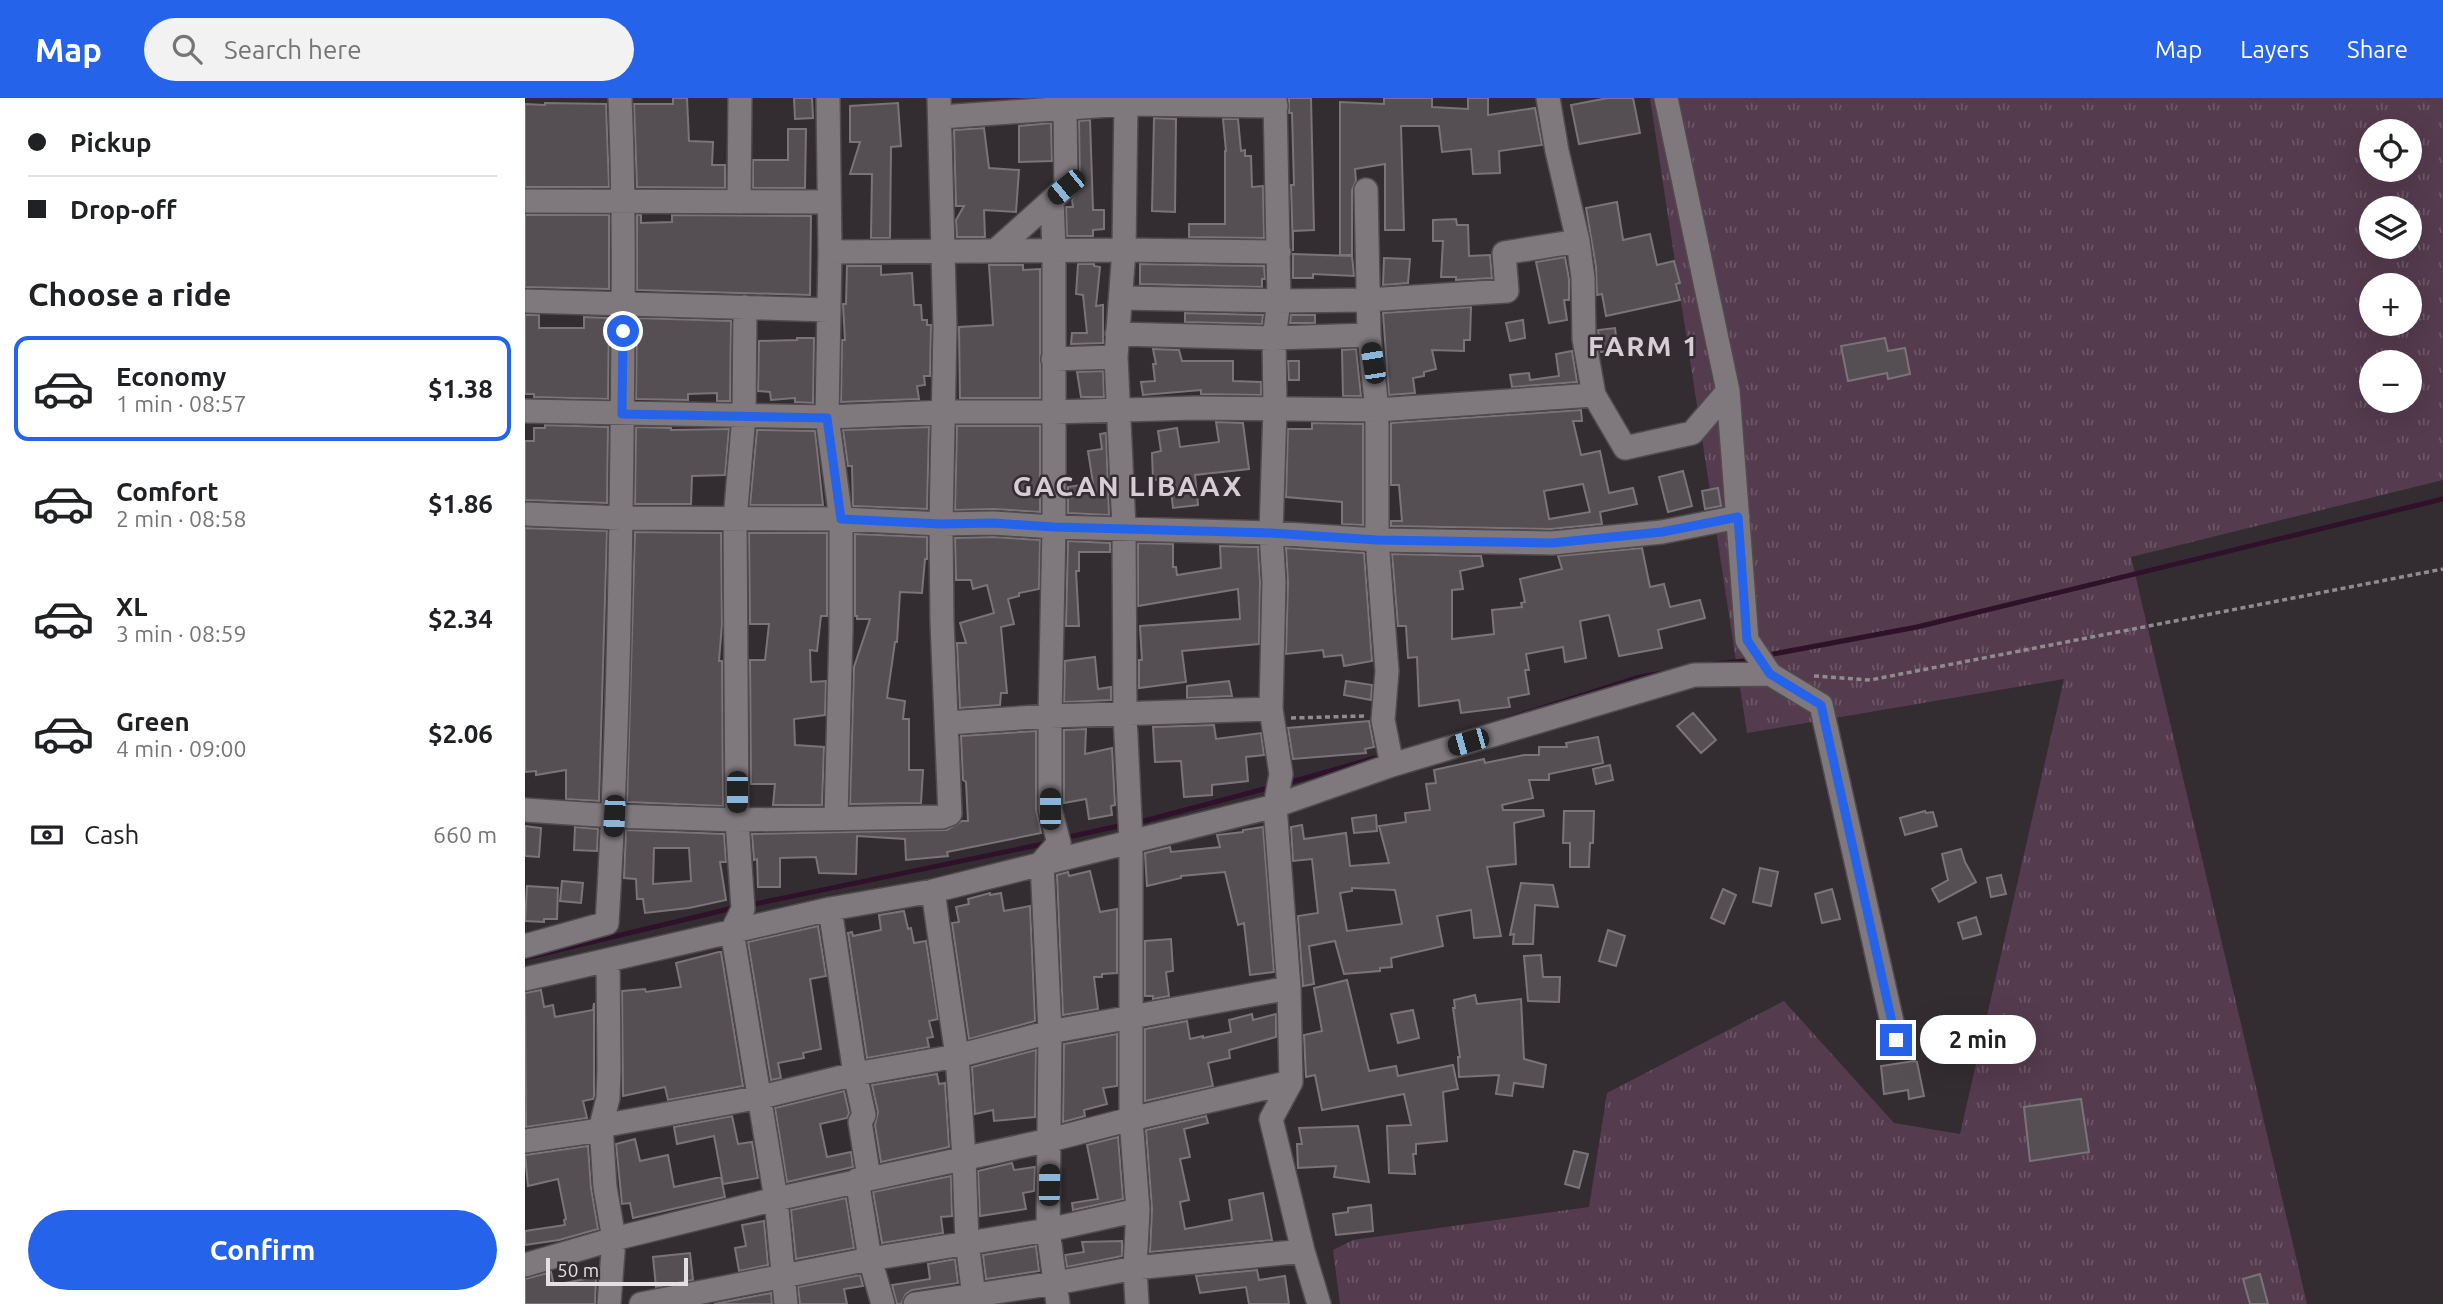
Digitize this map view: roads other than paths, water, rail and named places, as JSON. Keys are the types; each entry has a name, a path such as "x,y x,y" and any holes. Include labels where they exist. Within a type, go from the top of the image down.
{"street":[{"path":"525,946 607,923 614,816 621,518 624,201 620,98"},
{"path":"739,202 740,98"},
{"path":"828,98 830,252 827,418 841,519 836,818"},
{"path":"1548,98 1578,241 1583,278 1584,339 1594,395 1625,448 1692,433 1728,391"},
{"path":"1666,98 1728,391 1747,640 1770,674 1821,705 1896,1040"},
{"path":"1126,101 1124,250 1116,346 1124,528 1125,716 1131,841 1131,1119 1138,1210 1135,1268 1137,1304"},
{"path":"525,810 737,820 942,817 950,814 942,621 944,253 940,107 1126,101 1275,102 1279,301 1274,338 1271,709 1282,774 1275,806 1289,988 1290,1082 1271,1119 1303,1251 1319,1304"},
{"path":"995,251 1066,187 1064,103"},
{"path":"1366,191 1369,335 1377,410 1377,540 1387,671 1383,720 1392,765"},
{"path":"1052,200 1054,527 1050,809 1059,843 1042,862 1050,1032 1048,1230 1057,1293"},
{"path":"525,201 828,202"},
{"path":"1121,298 1368,300 1507,291 1504,253 1578,241"},
{"path":"830,252 1279,252"},
{"path":"525,301 829,310"},
{"path":"745,306 744,416 735,519 737,820 743,909 732,931 776,1199 786,1304"},
{"path":"1053,359 1116,346 1369,335"},
{"path":"525,411 827,418 944,412 1195,408 1377,410 1594,395"},
{"path":"525,514 621,518 993,523 1271,533 1377,540 1552,543 1662,532 1738,517"},
{"path":"525,979 830,909 933,891 1275,806 1392,765 1694,676 1770,674"},
{"path":"947,723 1050,716 1125,716 1271,709"},
{"path":"933,891 957,1056 967,1242 974,1299"},
{"path":"830,909 855,1074 864,1115 860,1122 870,1259 883,1304"},
{"path":"608,961 608,1098 601,1126 605,1187 614,1239 609,1304"},
{"path":"525,1140 594,1131 601,1126 761,1097 855,1074 957,1056 1050,1032 1289,988"},
{"path":"525,1265 614,1239 776,1199 1050,1140 1290,1082"},
{"path":"641,1304 870,1259 1048,1230 1138,1210"},
{"path":"915,1304 1057,1293 1135,1268 1303,1251"}],"waterway":[{"path":"1768,655 1917,627 2443,499"},
{"path":"1714,664 1744,661"},
{"path":"1505,720 1640,677 1663,673"},
{"path":"1288,783 1375,758"},
{"path":"1140,822 1272,787"},
{"path":"1064,838 1123,825"},
{"path":"750,905 1048,843"},
{"path":"525,958 733,908"}],"district":[{"name":"FARM 1","path":"1644,345"},
{"name":"GACAN LIBAAX","path":"1128,485"}]}
